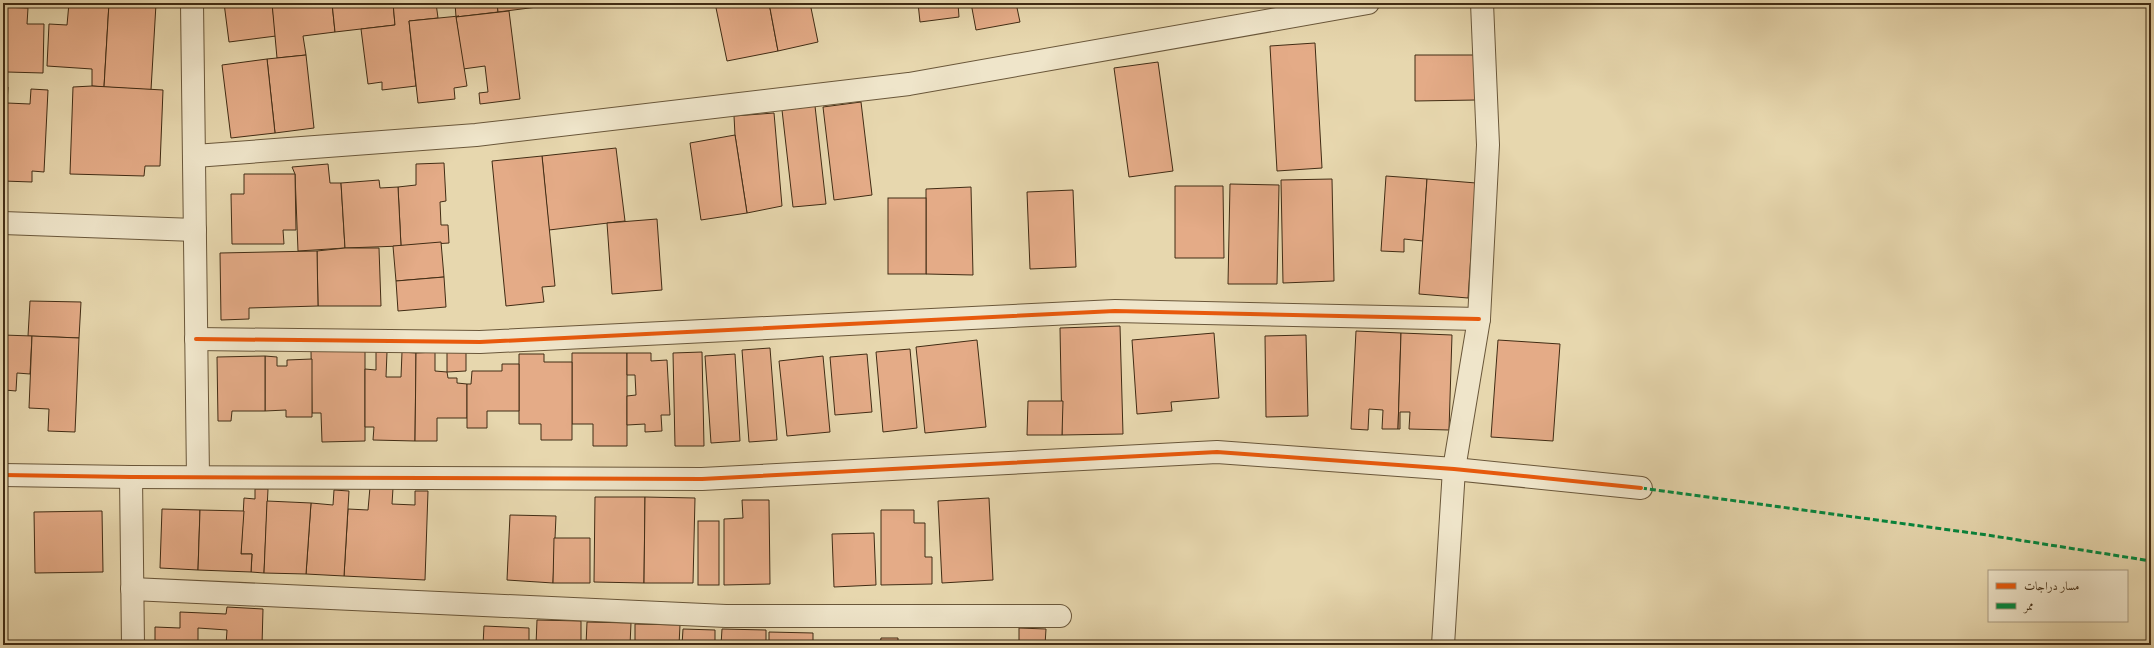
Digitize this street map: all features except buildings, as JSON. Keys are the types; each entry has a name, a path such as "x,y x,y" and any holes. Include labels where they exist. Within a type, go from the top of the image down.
{"street":[{"path":"192,3 198,477"},
{"path":"195,156 476,135 908,84 1368,3"},
{"path":"1443,645 1454,469 1479,319 1488,146 1482,3"},
{"path":"3,222 195,230"},
{"path":"196,339 480,342 1116,311 1479,319"},
{"path":"3,474 131,477 702,479 1217,452 1454,469 1642,488"},
{"path":"131,477 133,645"},
{"path":"132,589 726,616 1060,616"}],"marked path":[{"path":"1641,488 1987,535 2151,561"}],"cycle path":[{"path":"196,339 480,342 1115,311 1479,319"},
{"path":"3,475 131,477 702,479 1217,452 1454,469 1641,488"}]}
